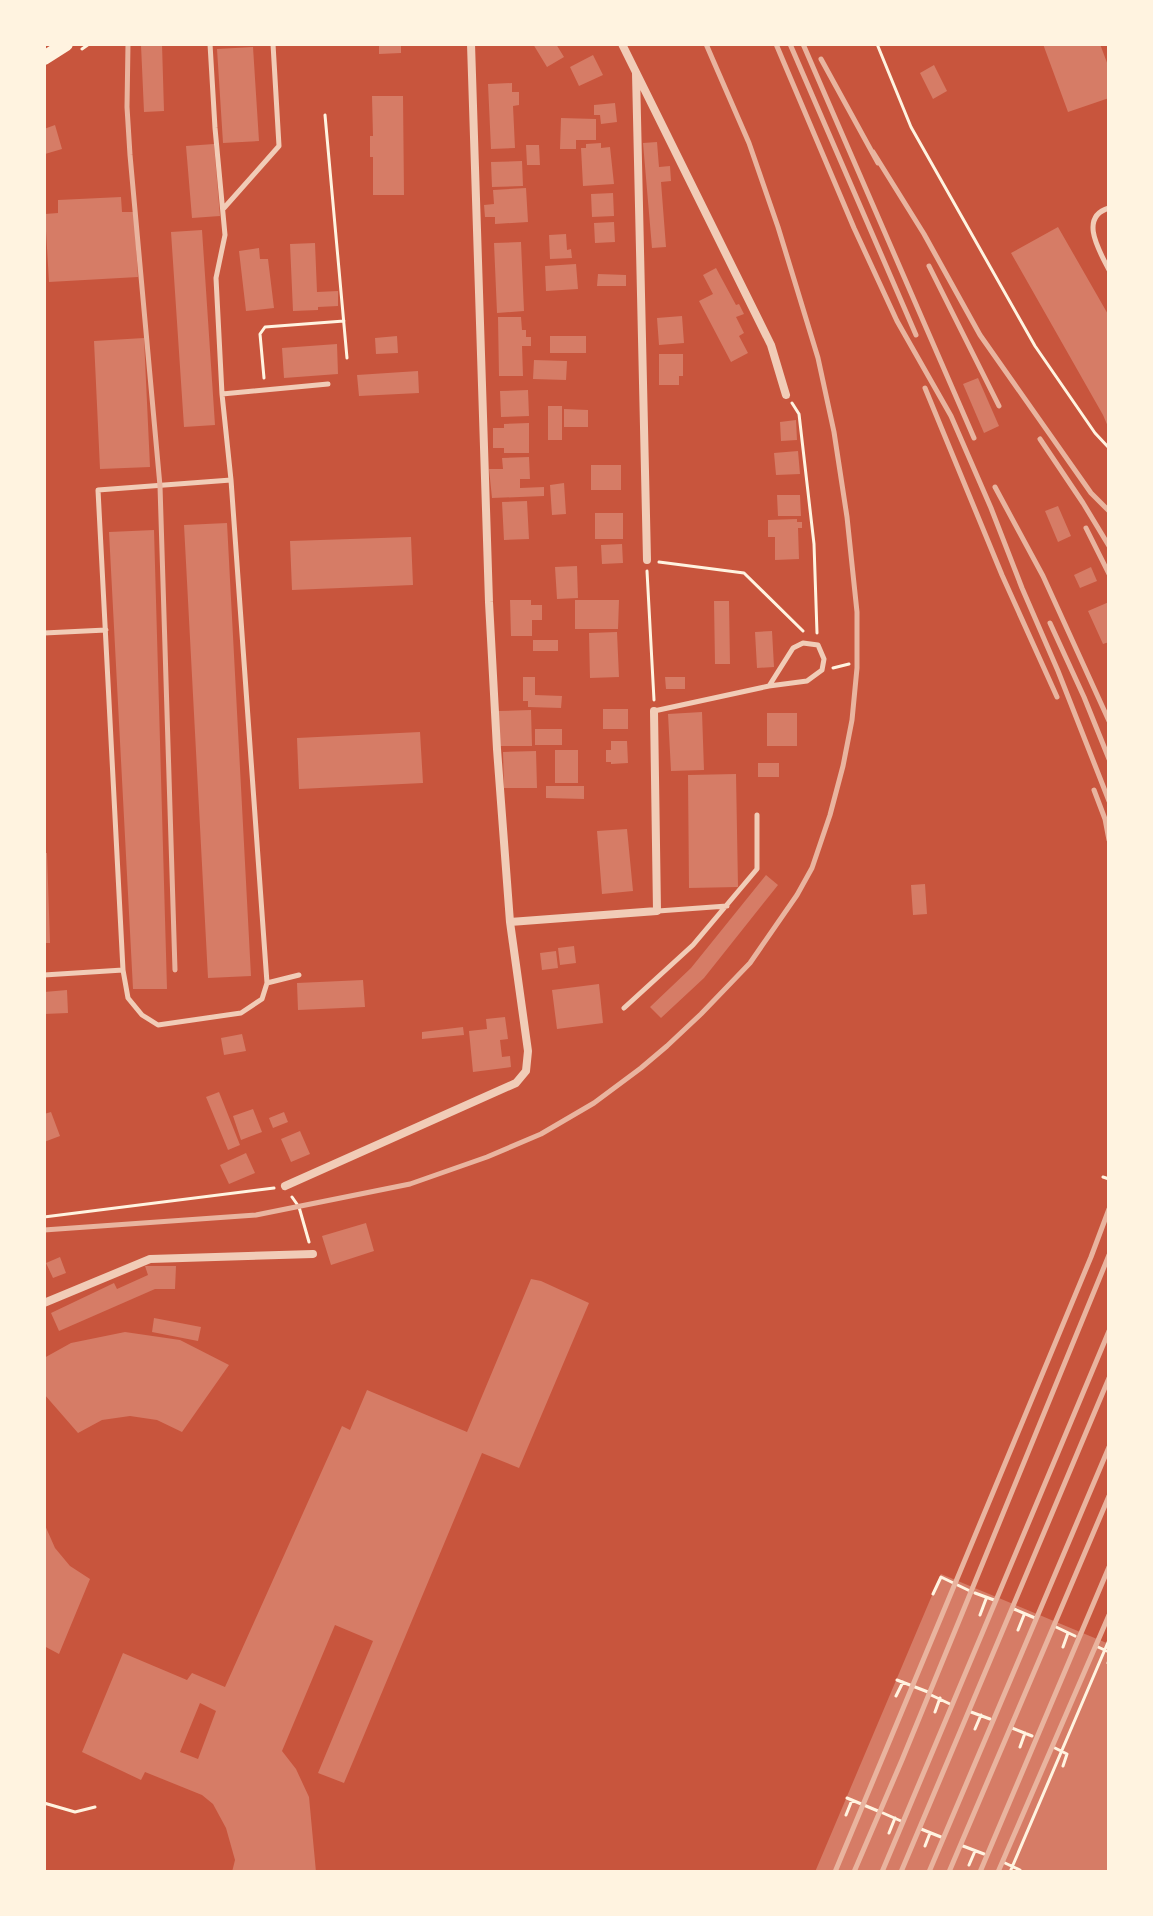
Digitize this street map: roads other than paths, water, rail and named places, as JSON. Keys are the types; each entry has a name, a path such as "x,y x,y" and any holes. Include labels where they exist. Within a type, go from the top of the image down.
{"main road":[{"path":"44,58 66,44"}],"street":[{"path":"285,1186 516,1083 526,1071 528,1051 510,922 489,602 471,44"},
{"path":"622,44 771,345 786,395"},
{"path":"636,73 647,560"},
{"path":"510,922 657,911 654,711"},
{"path":"44,1303 150,1259 313,1254"}],"lane":[{"path":"210,44 225,235 216,278 222,394 231,480 267,983 262,999 241,1013 158,1025 142,1015 128,998 123,970 98,490 231,480"},
{"path":"223,208 279,146 273,44"},
{"path":"1109,208 1101,211 1093,222 1093,237 1109,270"},
{"path":"222,394 328,384"},
{"path":"44,633 106,630"},
{"path":"654,711 769,686 807,681 822,670 824,659 818,645 803,643 793,648 769,686"},
{"path":"624,1008 693,945 757,869 757,815"},
{"path":"657,911 727,906"},
{"path":"44,975 123,970"},
{"path":"267,983 299,975"}],"railway":[{"path":"128,44 130,155 160,486 175,970"},
{"path":"44,1230 256,1215 410,1184 541,1134 594,1103 667,1046 750,963 797,895 812,868 830,815 852,720 857,668 857,612 847,517 834,432 818,358 749,143 706,44"},
{"path":"776,44 897,321 951,416 1109,801"},
{"path":"790,44 916,335"},
{"path":"803,44 974,438"},
{"path":"821,59 878,163"},
{"path":"873,152 924,234 980,335 1091,493 1109,511"},
{"path":"929,266 999,406"},
{"path":"925,388 1002,575 1057,697"},
{"path":"1040,439 1109,546"},
{"path":"995,487 1043,576 1109,721"},
{"path":"1086,528 1109,574"},
{"path":"1050,623 1109,759"},
{"path":"1094,790 1109,840"},
{"path":"835,1872 1109,1209"},
{"path":"854,1872 1109,1255"},
{"path":"882,1872 1109,1331"},
{"path":"901,1872 1109,1378"},
{"path":"929,1872 1109,1447"},
{"path":"949,1872 1109,1496"},
{"path":"980,1872 1109,1567"},
{"path":"998,1872 1109,1615"}]}
